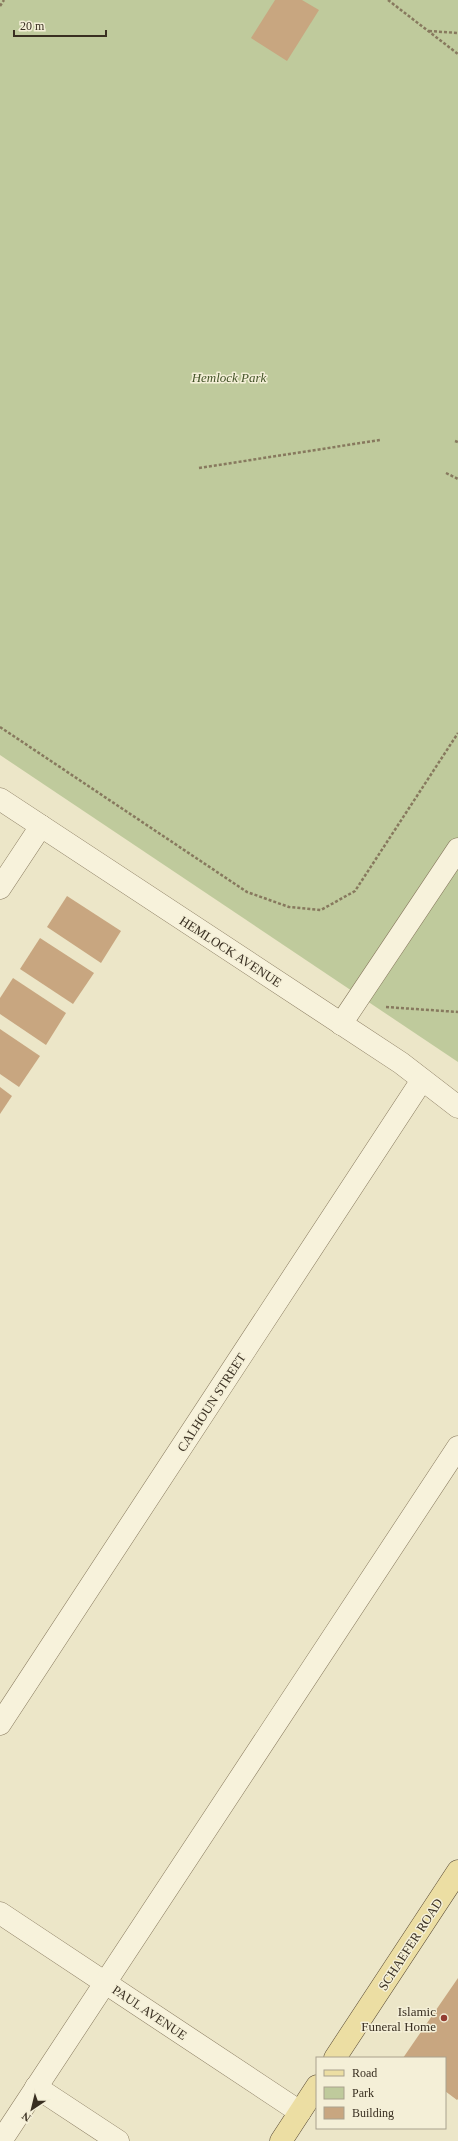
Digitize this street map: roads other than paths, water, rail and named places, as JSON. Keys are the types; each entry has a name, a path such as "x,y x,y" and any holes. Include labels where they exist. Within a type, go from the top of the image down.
{"main road":[{"name":"SCHAEFER ROAD","path":"336,2057 455,1882"},
{"path":"281,2141 316,2088"}],"street":[{"name":"HEMLOCK AVENUE","path":"0,799 401,1064 458,1108"},
{"path":"0,888 41,826"},
{"path":"341,1024 458,849"},
{"name":"CALHOUN STREET","path":"0,1724 422,1080"},
{"path":"1,2141 458,1447"},
{"name":"PAUL AVENUE","path":"0,1913 300,2112"},
{"path":"36,2087 118,2141"}],"place":[{"name":"Islamic Funeral Home","path":"444,2018"}],"park label":[{"name":"Hemlock Park","path":"229,377"}]}
